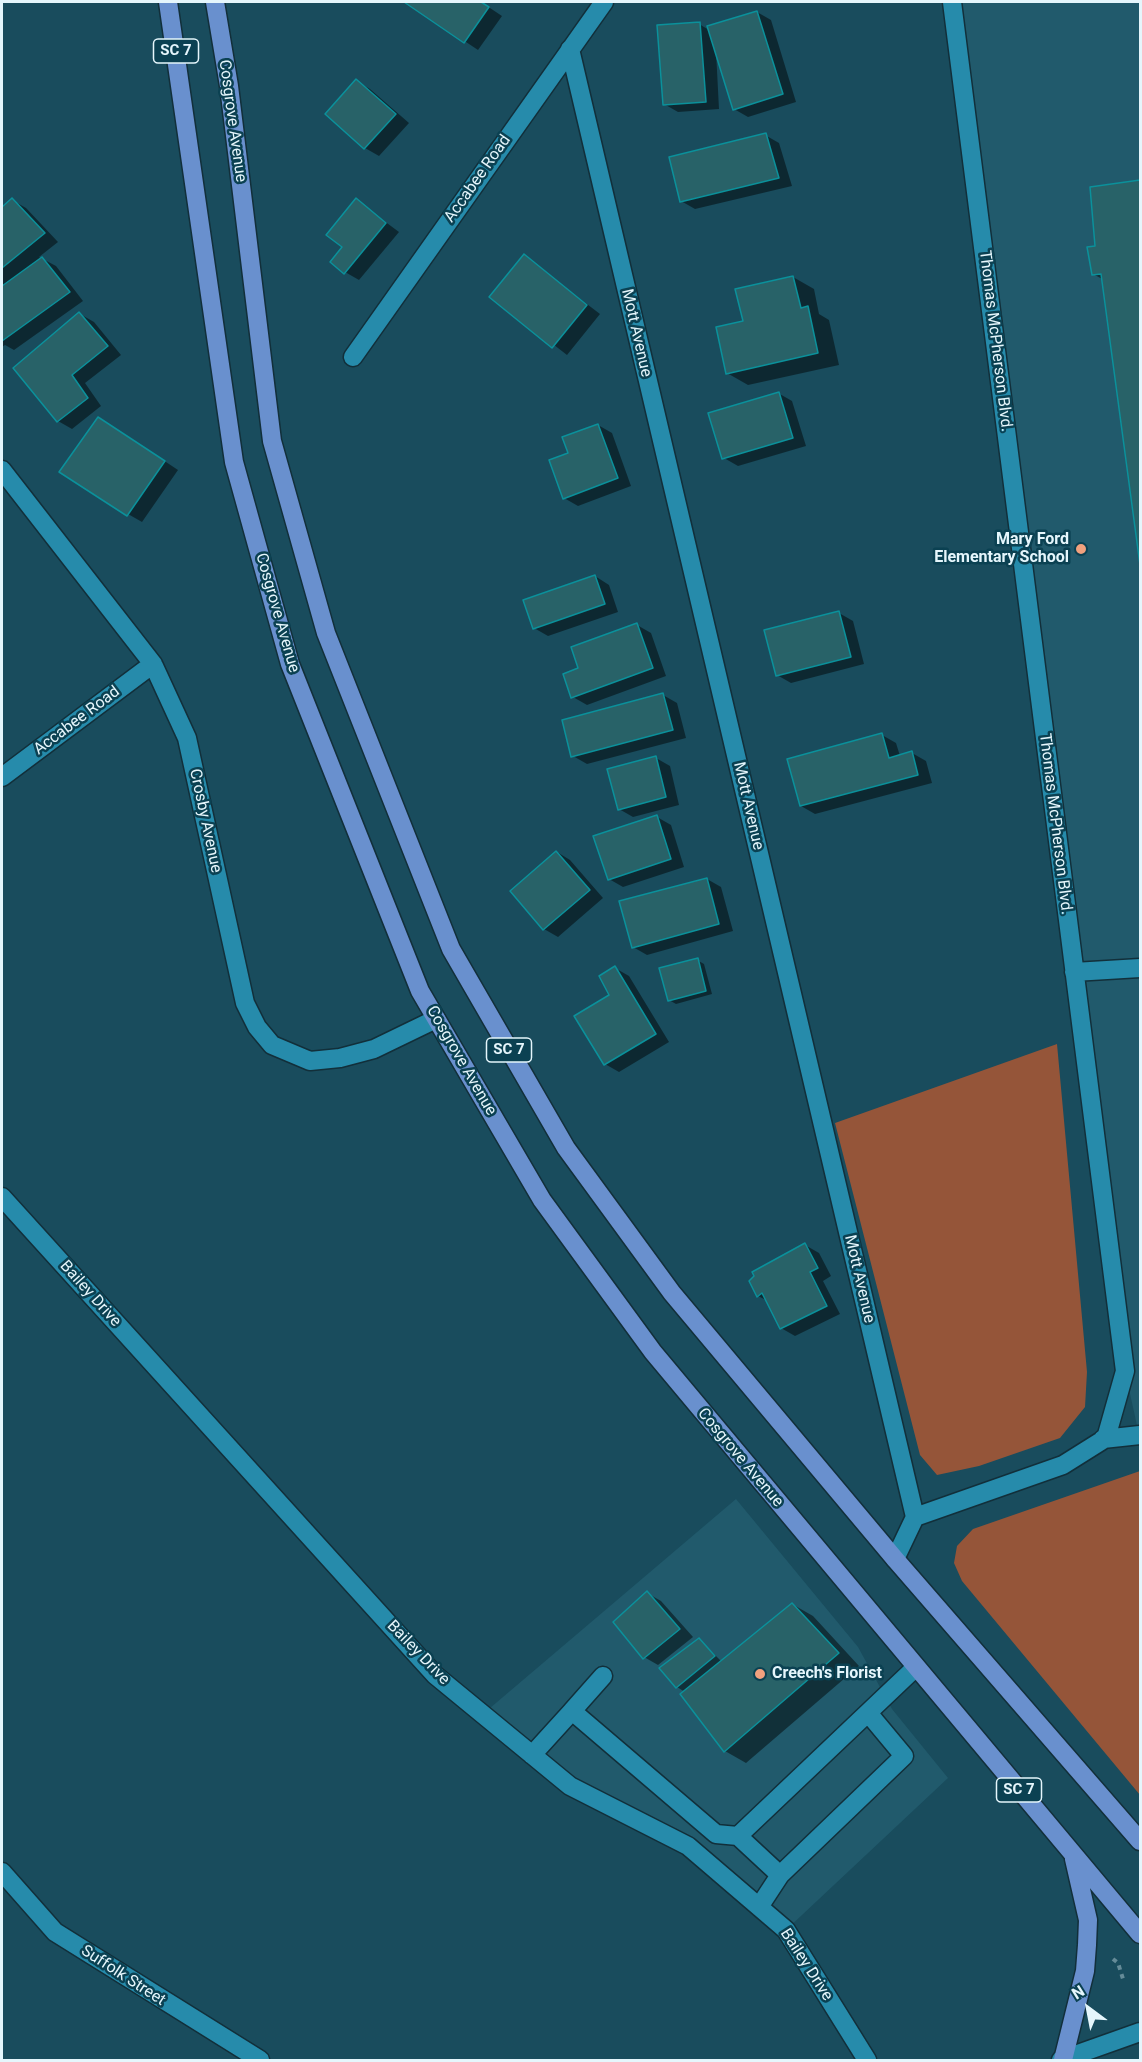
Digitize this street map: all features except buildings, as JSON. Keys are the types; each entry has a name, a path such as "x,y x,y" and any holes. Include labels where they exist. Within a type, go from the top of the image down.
{"main road":[{"name":"Cosgrove Avenue","path":"168,2 234,462 290,664 420,991 542,1200 652,1352 1140,1934"},
{"name":"Cosgrove Avenue","path":"215,2 229,86 272,441 326,633 451,949 573,1158 672,1293 895,1559 1140,1840"},
{"path":"1062,2060 1086,1971 1088,1920 1073,1854"}],"street":[{"name":"Accabee Road","path":"353,357 604,2"},
{"name":"Thomas McPherson Blvd.","path":"952,2 1125,1371 1103,1439"},
{"name":"Mott Avenue","path":"570,49 915,1517"},
{"name":"Crosby Avenue","path":"2,470 153,664 187,738 245,1003 257,1027 272,1045 310,1061 340,1058 374,1049 436,1019"},
{"name":"Accabee Road","path":"2,777 153,664"},
{"path":"1074,972 1140,968"},
{"name":"Bailey Drive","path":"2,1197 435,1675 570,1786 688,1846 786,1930 867,2061"},
{"path":"895,1559 915,1517 1063,1465 1103,1439 1140,1435"},
{"path":"738,1836 916,1668"},
{"path":"532,1755 603,1676"},
{"path":"572,1711 716,1834 738,1836 780,1875"},
{"path":"759,1907 780,1875 904,1756 869,1714"},
{"name":"Suffolk Street","path":"2,1872 55,1932 260,2061"},
{"path":"1062,2060 1140,2032"}],"path":[{"path":"1107,1955 1118,1963 1124,1982"},
{"path":"1118,1963 1128,1957"}],"shaded area":[{"name":"Mary Ford Elementary School","path":"952,2 1140,2 1140,1439 1125,1371"},
{"path":"1057,1044 1087,1372 1085,1407 1060,1438 979,1466 937,1475 920,1455 835,1123"},
{"path":"1140,1471 1140,1795 962,1581 954,1563 957,1546 973,1529"},
{"path":"736,1499 858,1647 892,1709 948,1778 786,1930 688,1846 570,1786 483,1714"}],"place":[{"name":"Mary Ford Elementary School","path":"1081,549"},
{"name":"Creech's Florist","path":"760,1674"}]}
